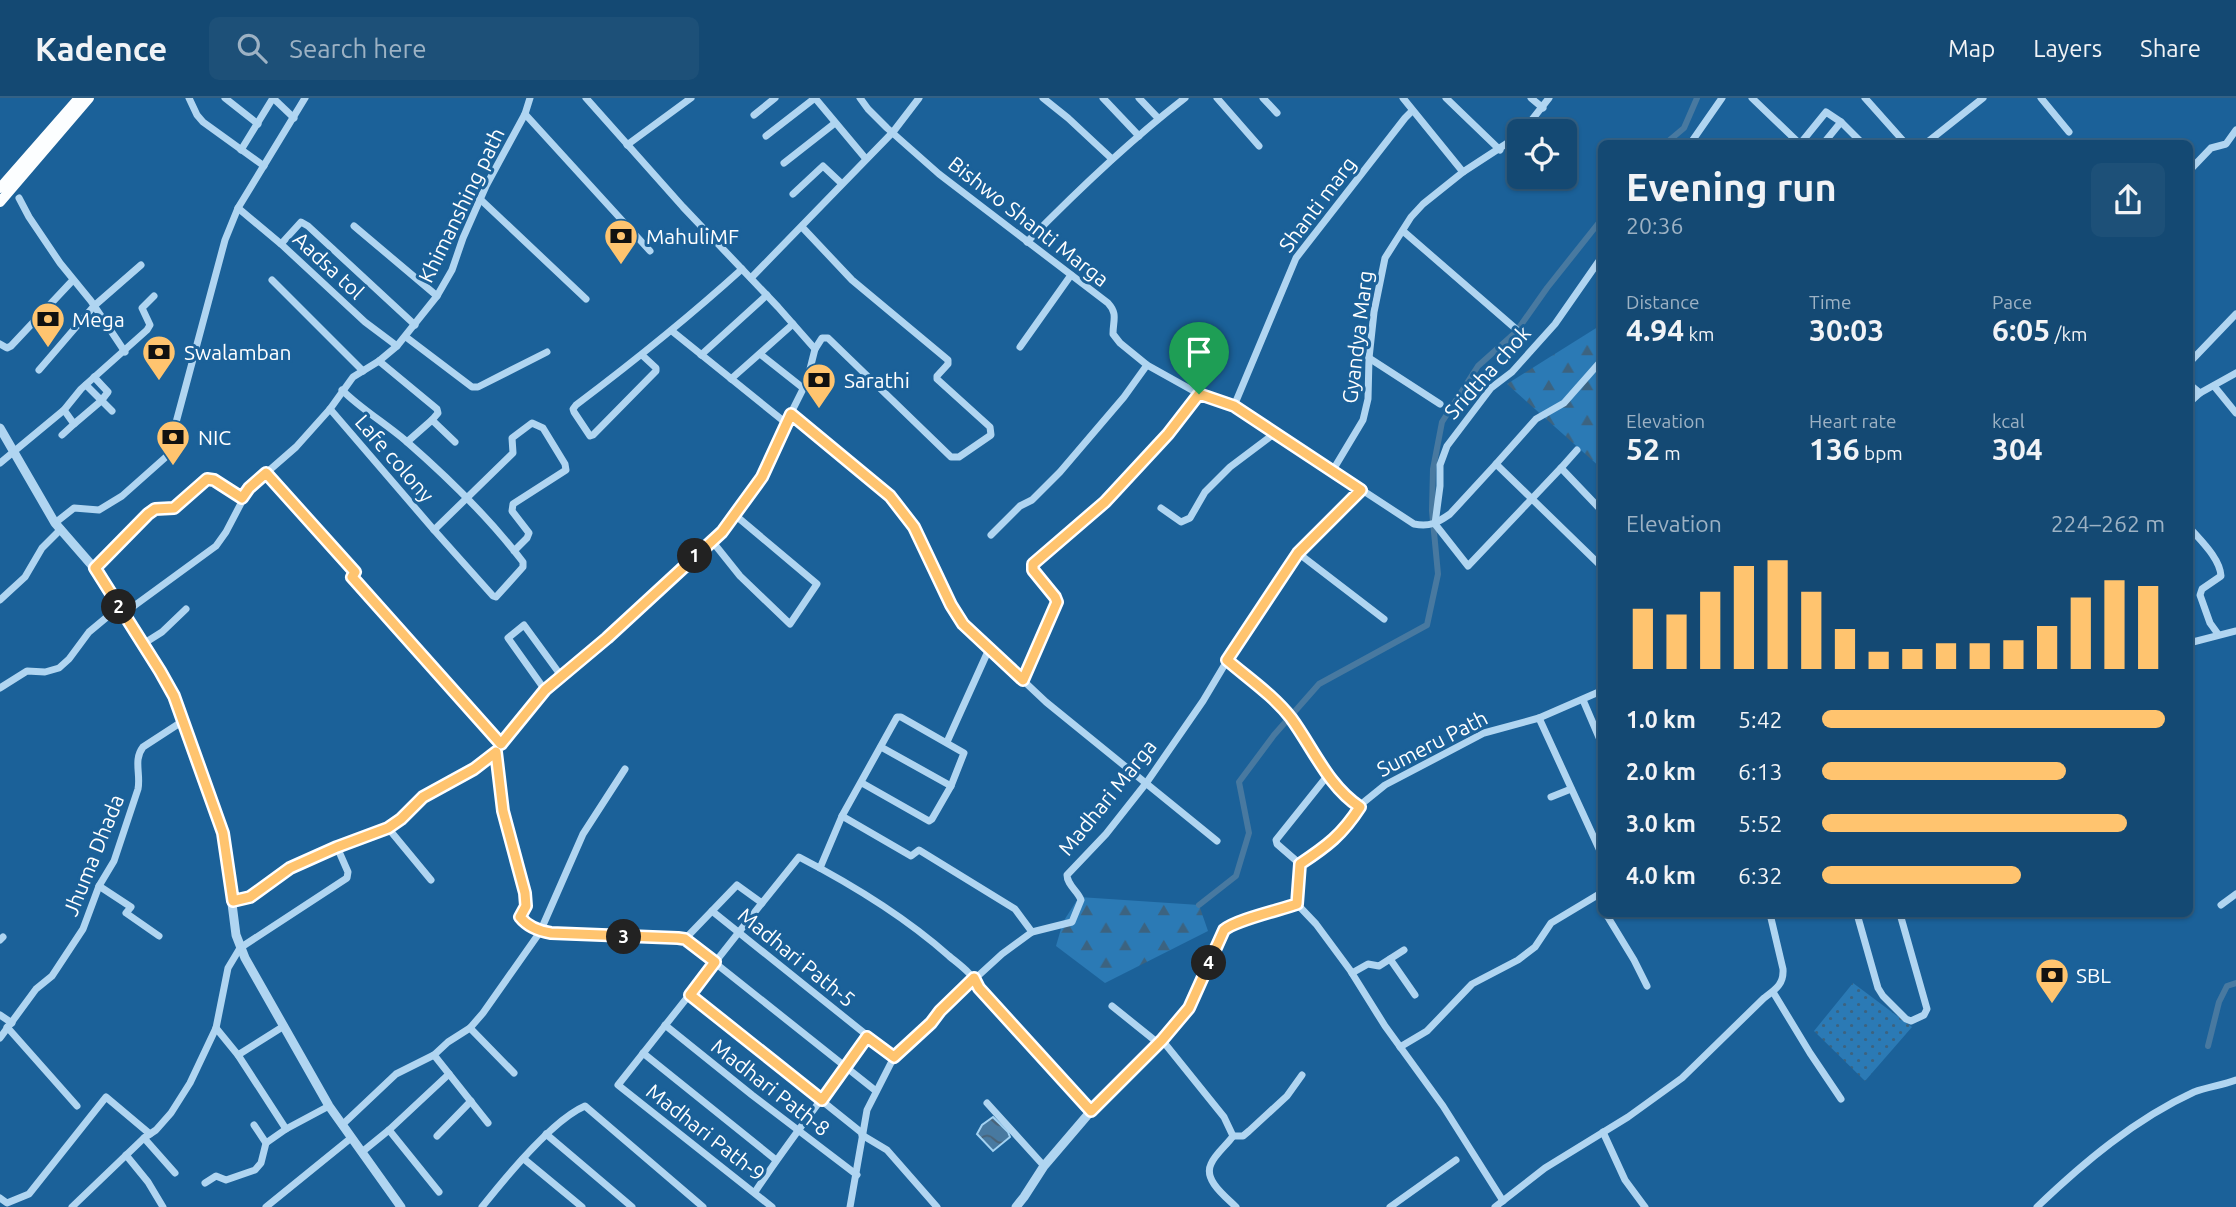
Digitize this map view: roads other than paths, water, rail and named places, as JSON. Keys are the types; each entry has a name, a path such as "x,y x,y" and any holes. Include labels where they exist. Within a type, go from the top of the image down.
{"highway":[{"path":"0,188 79,98"},
{"path":"0,202 89,98"}],"street":[{"path":"189,98 203,122 264,166"},
{"path":"225,98 258,124"},
{"path":"242,150 273,98 294,118"},
{"path":"0,600 25,577 42,548 74,508 99,510 122,496 167,456 219,261 238,208 305,98"},
{"name":"Khimanshing path","path":"0,688 27,671 45,673 60,668 89,632 216,546 249,488 296,447 330,409 353,377 379,361 406,337 437,296 452,270 480,199 525,114 530,98"},
{"path":"586,98 815,349"},
{"path":"627,145 691,98"},
{"path":"754,116 775,98"},
{"path":"766,136 815,98 866,159"},
{"name":"Bishwo Shanti Marga","path":"860,98 868,109 939,174 1113,309 1116,316 1114,334 1119,342 1147,365 1199,394 1234,406 1414,524 1435,524"},
{"path":"751,278 893,132 919,98"},
{"path":"1043,98 1112,159"},
{"path":"1103,98 1139,136"},
{"path":"1139,98 1158,118"},
{"path":"1027,242 1112,159 1185,98"},
{"path":"1217,98 1259,146"},
{"path":"1263,98 1277,113"},
{"path":"1403,98 1463,172"},
{"path":"1446,98 1500,149"},
{"path":"1531,98 1543,108"},
{"path":"1533,119 1549,98"},
{"path":"1693,140 1722,98"},
{"path":"1752,98 1796,140"},
{"path":"1865,98 1902,140"},
{"path":"1930,140 1983,98"},
{"path":"2040,98 2069,132"},
{"name":"Shanti marg","path":"1234,406 1296,258 1412,111"},
{"path":"1803,140 1824,112 1841,122 1859,140"},
{"path":"525,114 650,251"},
{"path":"1826,140 1841,122"},
{"path":"784,163 835,123"},
{"path":"2193,167 2211,148 2226,144 2236,130"},
{"name":"Gyandya Marg","path":"1333,470 1363,420 1368,399 1374,312 1385,258 1411,216 1423,204 1463,172 1507,144"},
{"path":"793,194 823,166 841,184"},
{"path":"19,198 29,217 125,352"},
{"path":"480,199 586,299"},
{"name":"Aadsa tol","path":"238,208 365,322 397,346"},
{"path":"281,244 297,224 301,222 308,226 415,325"},
{"path":"354,226 437,296"},
{"path":"233,901 250,897 290,868 388,828 423,797 474,769 496,752 562,677 712,541 736,515 762,477 803,388 815,349 822,338 828,338 951,457 960,457 991,435 989,427 937,379 948,360 852,280 802,227"},
{"path":"1403,231 1516,329"},
{"name":"Sridtha chok","path":"1435,524 1440,465 1447,446 1491,388 1512,372 1555,324 1598,262"},
{"path":"39,370 94,306 141,265"},
{"path":"642,355 656,371 590,436 573,409 671,331 742,269"},
{"path":"1020,347 1071,275"},
{"path":"0,344 8,348 11,346 74,280"},
{"path":"272,280 363,371"},
{"path":"701,355 766,295"},
{"path":"0,463 64,410 94,377 148,330 150,325 142,309 154,296"},
{"path":"2193,359 2236,314"},
{"path":"731,379 793,324"},
{"path":"671,331 786,423"},
{"path":"406,337 472,387 478,387 547,352"},
{"path":"760,354 803,388"},
{"path":"1369,358 1440,404"},
{"path":"379,361 437,409 438,413 432,420 407,442"},
{"path":"1577,450 1534,500 1468,566 1435,524 1450,514 1536,419 1564,403 1598,363"},
{"path":"991,535 1060,472 1124,397 1147,365"},
{"path":"2193,399 2236,373"},
{"path":"62,435 108,392 94,377"},
{"path":"86,385 112,411"},
{"path":"2214,386 2236,413"},
{"path":"2193,387 2200,393"},
{"path":"342,390 407,442 464,498 514,551 529,533 512,511 513,504 566,470 565,464 542,428 533,423 512,438 513,453 464,498 434,530"},
{"path":"1023,680 1057,602 1033,570 1033,564 1105,502 1168,434 1199,394"},
{"name":"Lafe colony","path":"330,409 493,596 502,593 524,564 514,551"},
{"path":"64,410 74,424"},
{"path":"791,414 890,496 922,542 963,624 1073,725 1217,841"},
{"path":"432,420 456,442"},
{"path":"0,428 58,526 95,568 166,682 183,721 223,833 240,948 329,1106 399,1206"},
{"path":"1161,508 1181,522 1188,519 1205,492 1230,467 1275,433"},
{"path":"1496,464 1598,563"},
{"path":"1561,468 1598,507"},
{"path":"266,473 355,572 352,577 501,744"},
{"path":"95,568 148,514 155,509 174,508 207,479 214,480 242,498"},
{"name":"Madhari Marga","path":"850,1207 867,1110 894,1057 1002,954 1032,932 1072,922 1081,900 1067,880 1067,875 1147,782 1203,701 1298,553 1361,490"},
{"path":"712,541 740,576 790,624 817,584 736,515"},
{"path":"2193,532 2221,571 2221,576 2202,589 2200,595 2210,623 2218,635"},
{"path":"1298,553 1384,619"},
{"path":"143,644 162,632 186,609"},
{"path":"548,691 508,638 524,625 562,677"},
{"path":"2193,642 2236,631"},
{"path":"947,742 989,649"},
{"path":"1227,660 1275,699 1339,789 1360,807"},
{"name":"Sumeru Path","path":"1300,864 1334,841 1360,807 1385,785 1477,736 1539,718 1598,692"},
{"path":"1583,700 1598,735"},
{"path":"820,868 842,816 897,717 947,742 965,755 951,786 929,821 862,783"},
{"path":"1539,718 1598,847"},
{"name":"Jhuma Dhada","path":"0,1038 36,989 52,976 66,958 89,918 99,886 114,861 138,789 139,752 183,721"},
{"path":"881,747 951,786"},
{"path":"496,752 503,811 525,893 526,906 520,917 525,923 540,932 685,939 876,1091"},
{"path":"342,1125 396,1074 434,1055 470,1028 487,1008 540,932 583,834 625,769"},
{"path":"1328,775 1276,840 1277,844 1300,864 1297,904 1316,924 1353,973 1385,1026 1443,1107 1503,1201"},
{"path":"1551,797 1571,789"},
{"path":"842,816 912,856 918,850 1015,909 1032,932"},
{"path":"388,828 431,880"},
{"path":"72,1207 171,1113 183,1095 216,1028 228,968 240,948 347,878 348,872 337,847"},
{"path":"776,1160 643,1053 799,857 871,896 940,948 974,978 979,988 1091,1111"},
{"path":"685,939 737,885 762,903"},
{"path":"99,886 131,908 126,913 159,936"},
{"path":"2221,905 2236,894"},
{"path":"1401,1046 1427,1031 1472,984 1518,960 1535,947 1551,923 1598,896"},
{"path":"1016,1207 1044,1167 1091,1111 1160,1042 1189,1008 1224,930 1244,920 1297,904"},
{"name":"Madhari Path-5","path":"712,911 894,1057"},
{"path":"1608,917 1647,986"},
{"path":"1495,1207 1545,1168 1682,1078 1780,985 1783,975 1782,959 1771,917"},
{"path":"1858,917 1878,988 1906,1019 1911,1021 1924,1015 1927,1009 1901,917"},
{"path":"1353,973 1365,965 1379,966 1404,950"},
{"path":"1390,959 1415,995"},
{"path":"1773,992 1841,1099"},
{"path":"690,995 862,1134 887,1150 937,1207"},
{"path":"1112,1006 1160,1042 1224,1117 1233,1136"},
{"path":"0,1015 77,1105"},
{"name":"Madhari Path-8","path":"665,1025 857,1175"},
{"path":"238,1055 284,1026"},
{"path":"216,1028 238,1055 286,1129"},
{"path":"470,1028 514,1073"},
{"path":"755,1192 867,1037"},
{"name":"Madhari Path-9","path":"643,1053 618,1085 772,1207"},
{"path":"434,1055 488,1123"},
{"path":"362,1153 449,1074"},
{"path":"1233,1136 1243,1136 1249,1131 1284,1099 1302,1075"},
{"path":"2037,1207 2063,1181 2153,1115 2198,1091 2236,1080"},
{"path":"0,1198 6,1203 29,1194 106,1097 147,1136 175,1173"},
{"path":"437,1136 471,1101"},
{"path":"987,1104 1044,1167"},
{"path":"205,1183 216,1176 226,1180 256,1170 261,1163 266,1143 329,1106"},
{"path":"487,1205 546,1134 574,1111 585,1106 703,1207"},
{"path":"254,1125 266,1143"},
{"path":"389,1130 439,1192"},
{"path":"1602,1132 1625,1180 1645,1207"},
{"path":"546,1134 632,1207"},
{"path":"1233,1136 1211,1163 1209,1172 1218,1190 1236,1207"},
{"path":"266,1207 351,1138"},
{"path":"125,1155 148,1182 163,1207"},
{"path":"524,1159 582,1207"},
{"path":"1390,1207 1456,1160"}],"water":[{"path":"993,1117 1010,1137 993,1151 977,1134 982,1125"}],"waterway":[{"path":"1670,140 1684,128 1697,98"},
{"path":"1199,905 1236,876 1249,833 1239,782 1274,735 1319,684 1427,625 1438,574 1432,511 1433,469 1442,422 1478,366 1516,332 1598,224"},
{"path":"2208,1046 2219,1002 2227,986 2236,983"}],"place":[{"name":"MahuliMF","path":"621,266"},
{"name":"Mega","path":"48,349"},
{"name":"Swalamban","path":"159,382"},
{"name":"Sarathi","path":"819,410"},
{"name":"NIC","path":"173,467"},
{"name":"SBL","path":"2052,1005"}]}
